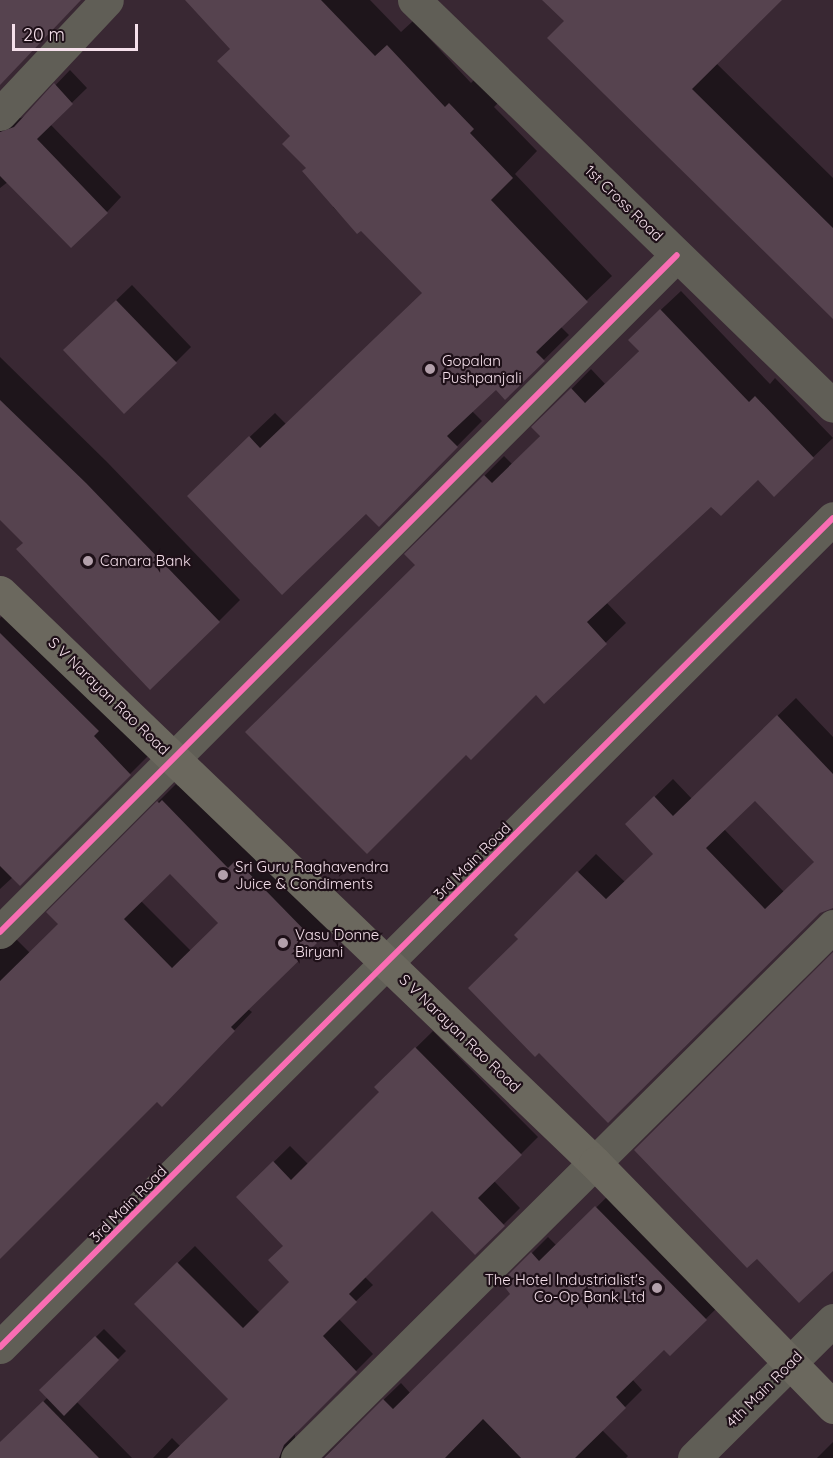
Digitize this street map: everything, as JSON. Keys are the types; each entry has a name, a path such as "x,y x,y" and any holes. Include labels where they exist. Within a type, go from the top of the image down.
{"main road":[{"name":"S V Narayan Rao Road","path":"0,592 595,1163 833,1407"}],"street":[{"path":"0,114 107,0"},
{"name":"1st Cross Road","path":"414,0 833,406"},
{"path":"0,932 677,255"},
{"name":"3rd Main Road","path":"0,1347 833,518"},
{"path":"297,1458 833,926"},
{"name":"4th Main Road","path":"694,1458 833,1320"}],"building":[{"path":"0,0 81,0 0,85"},
{"path":"185,0 321,0 375,56 387,45 445,107 449,103 474,129 470,133 513,178 491,200 588,302 536,352 545,361 505,400 496,390 447,436 458,447 379,527 366,514 282,595 187,496 249,436 260,448 422,293 361,231 357,234 302,171 306,168 282,144 290,136 217,61 230,49"},
{"path":"542,0 782,0 692,89 833,228 833,319 547,38 564,21"},
{"path":"54,83 73,104 37,139 108,213 71,248 0,176 0,132 14,127"},
{"path":"116,300 177,363 124,414 63,350"},
{"path":"660,309 749,402 755,396 814,458 774,497 758,480 721,516 711,507 587,622 607,644 544,704 536,695 471,760 466,755 367,854 245,732 415,565 404,554 484,475 492,483 540,436 531,427 571,388 585,403 639,351 628,340"},
{"path":"0,400 86,483 220,622 150,690 16,549 23,543 0,520"},
{"path":"0,633 99,731 94,736 131,775 20,886 0,866"},
{"path":"777,715 833,774 833,908 820,913 608,1123 539,1053 535,1057 468,988 518,939 514,935 577,871 606,899 653,854 625,824 654,796 673,816","holes":["755,801 814,862 765,909 706,848"]},
{"path":"162,800 228,868 236,860 317,943 231,1027 235,1031 162,1107 157,1102 0,1259 0,981 58,924 46,912 157,801 159,803","holes":["170,874 218,923 172,968 124,919"]},
{"path":"833,952 833,1271 799,1303 757,1259 747,1268 634,1150"},
{"path":"415,1047 522,1155 478,1198 505,1226 475,1255 432,1211 349,1294 357,1302 323,1336 357,1372 284,1445 279,1458 167,1458 228,1399 134,1304 177,1262 243,1328 289,1282 268,1260 283,1246 236,1197 273,1161 291,1180 379,1092 374,1087"},
{"path":"595,1206 707,1320 670,1356 664,1350 616,1397 626,1408 575,1458 521,1458 483,1419 445,1458 324,1458 383,1399 393,1409 510,1294 501,1282 531,1252 539,1261"},
{"path":"95,1336 119,1360 64,1416 39,1390"},
{"path":"43,1401 99,1458 0,1458 0,1442"}],"cycle path":[{"path":"0,932 677,255"},
{"path":"0,1347 833,518"}],"place":[{"name":"Gopalan Pushpanjali","path":"430,369"},
{"name":"Canara Bank","path":"88,561"},
{"name":"Sri Guru Raghavendra Juice & Condiments","path":"223,875"},
{"name":"Vasu Donne Biryani","path":"283,943"},
{"name":"The Hotel Industrialist's Co-Op Bank Ltd","path":"657,1288"}]}
